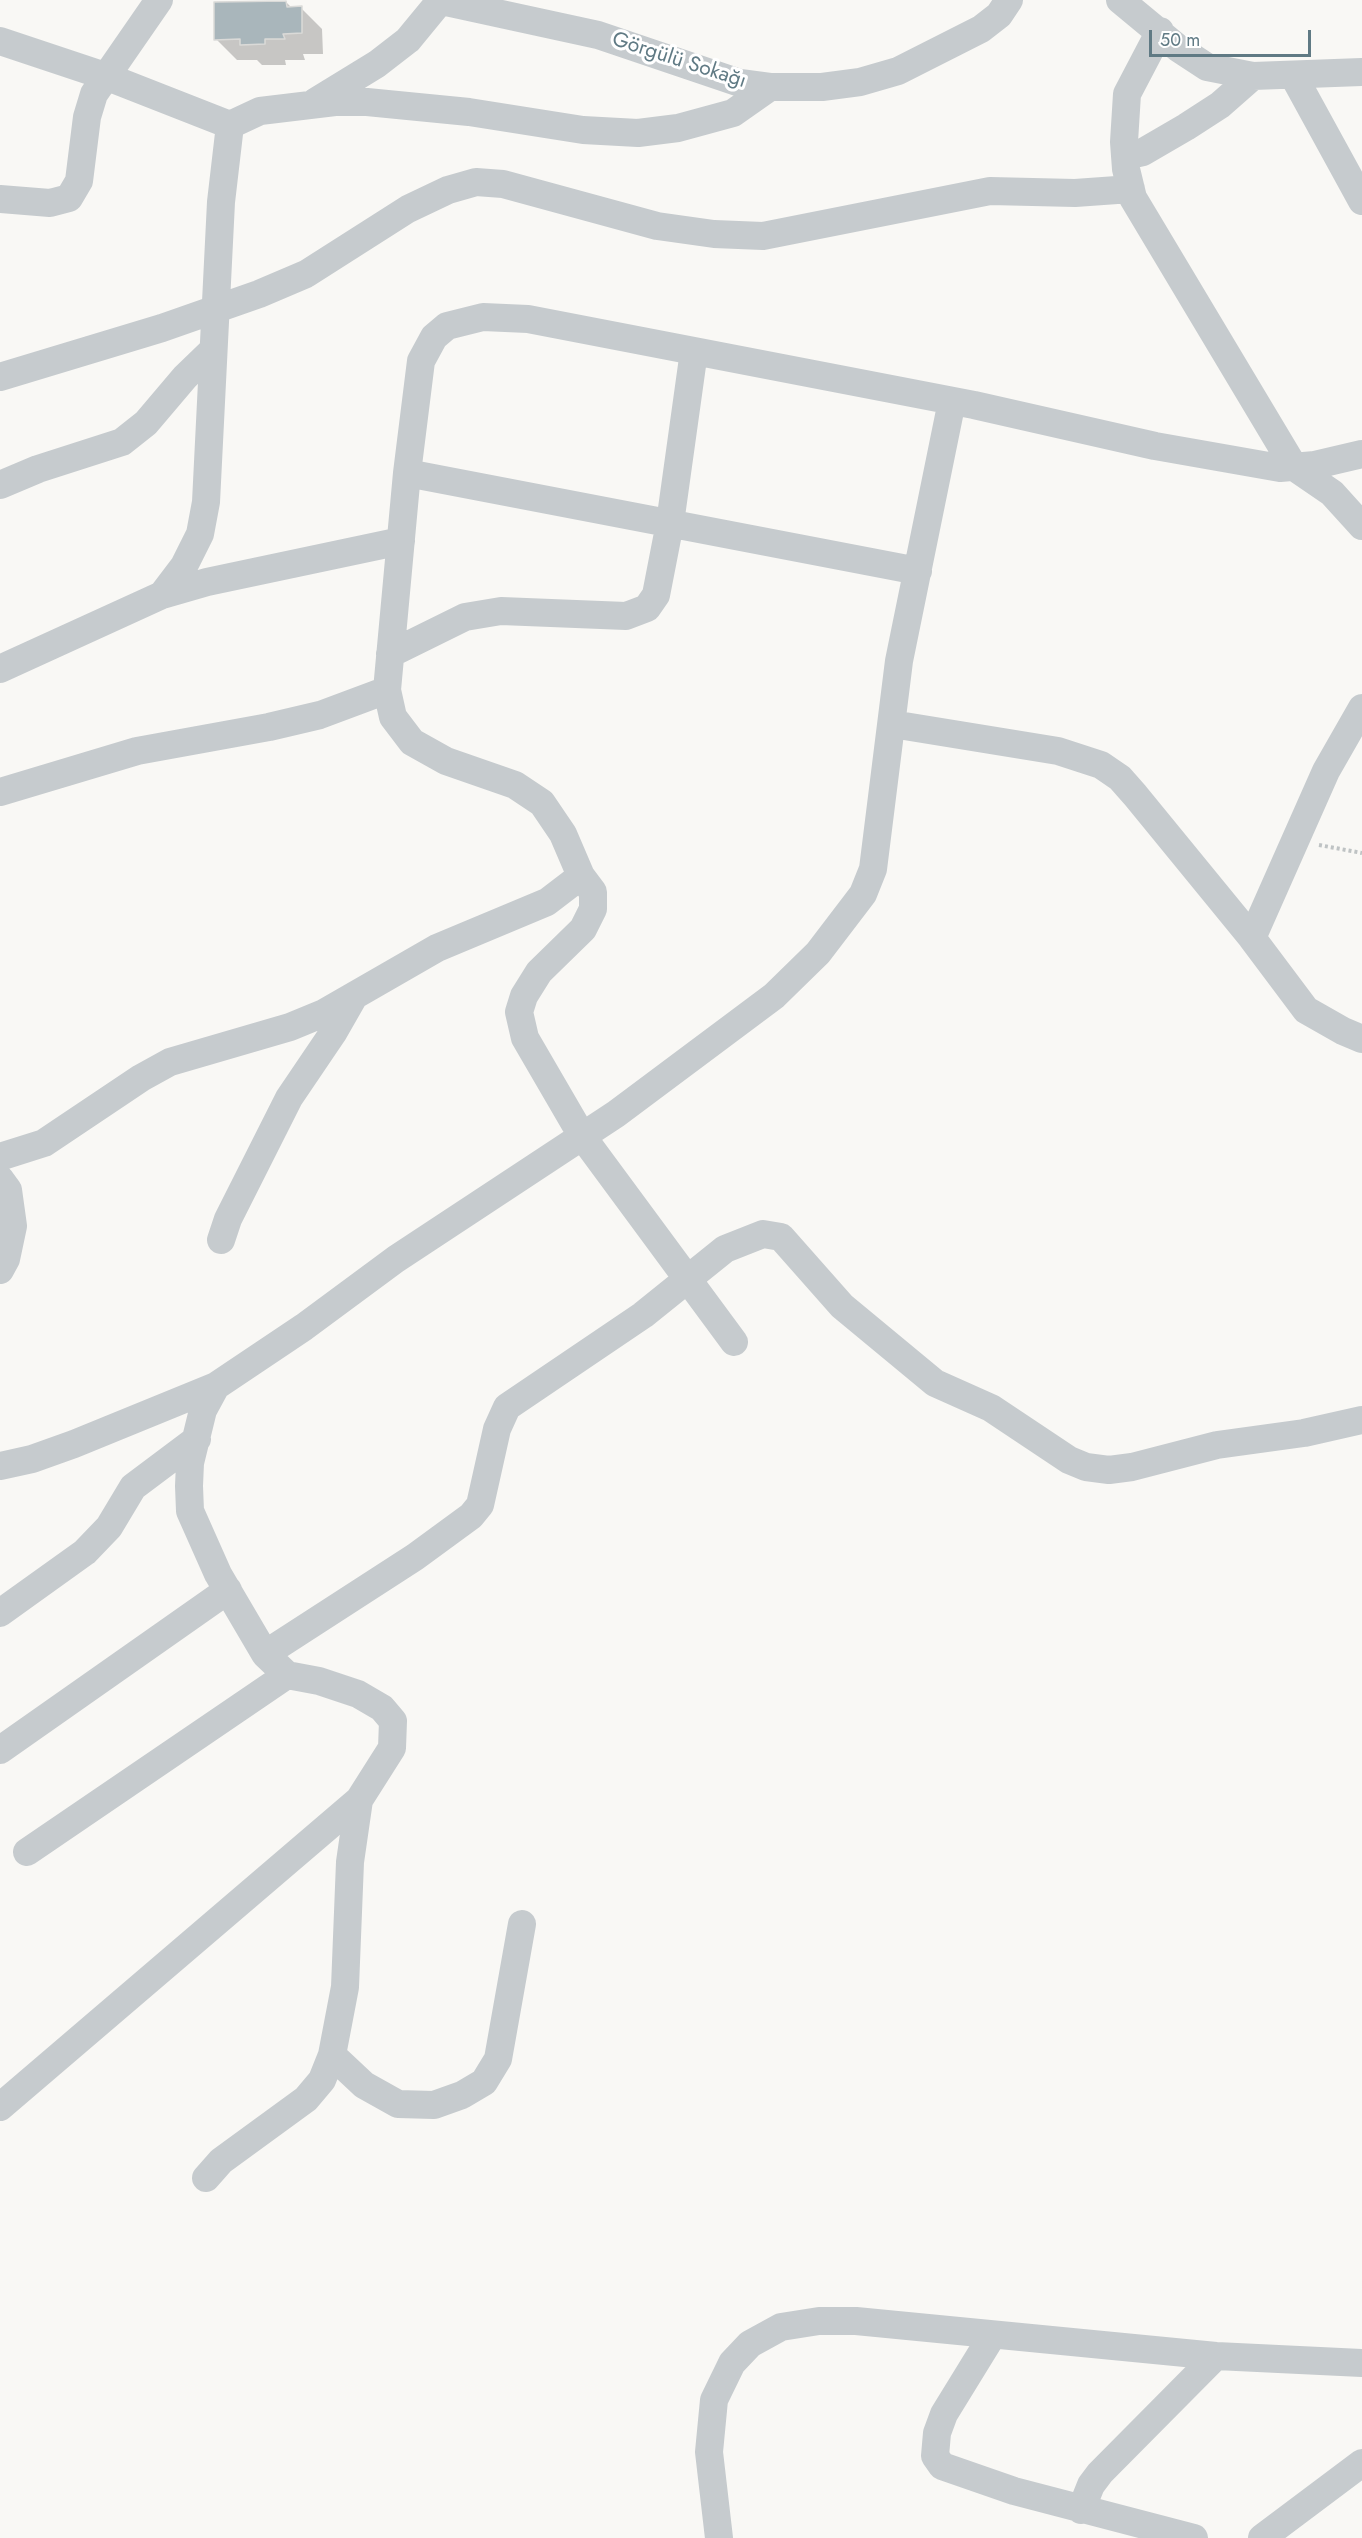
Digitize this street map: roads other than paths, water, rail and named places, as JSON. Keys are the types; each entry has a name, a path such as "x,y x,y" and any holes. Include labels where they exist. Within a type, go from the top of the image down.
{"street":[{"path":"0,199 50,202 69,198 79,181 87,117 94,94 159,0"},
{"path":"311,105 377,64 408,40 439,0"},
{"name":"Görgülü Sokağı","path":"439,0 598,35 652,51 740,83 770,87 822,87 860,82 898,71 981,29 999,15 1009,0"},
{"path":"1120,0 1178,48 1208,67 1253,76 1362,72"},
{"path":"1160,32 1127,94 1124,116 1125,156 1131,189 1146,224 1294,467 1332,493 1362,526"},
{"path":"0,41 105,76 230,124 260,111 368,102 423,106 583,130 638,133 678,128 734,113 770,87"},
{"path":"1293,75 1362,201"},
{"path":"1125,156 1143,152 1186,127 1220,105 1253,76"},
{"path":"162,595 183,566 200,534 206,502 221,202 230,124"},
{"path":"0,377 215,309 306,274 408,209 448,190 477,182 503,184 657,226 714,234 763,236 990,191 1075,192 1131,189"},
{"path":"734,1342 686,1280 582,1136 525,1038 519,1012 524,996 539,972 583,929 593,909 592,892 581,876 563,834 542,803 515,786 446,761 412,742 393,717 387,690 407,473 421,361 434,337 447,326 483,317 528,319 952,401 1155,446 1252,464 1294,467 1315,465 1362,454"},
{"path":"0,485 38,469 122,442 146,423 185,377 213,350"},
{"path":"390,654 465,617 501,611 626,616 647,608 656,595 670,523 694,351"},
{"path":"0,1466 32,1459 74,1444 216,1386 304,1327 396,1259 582,1136 774,996 818,953 863,894 873,869 899,661 952,401"},
{"path":"407,473 918,571"},
{"path":"0,669 162,595 207,582 401,541"},
{"path":"0,792 137,751 269,727 320,715 387,690"},
{"path":"1252,938 1326,771 1362,708"},
{"path":"892,724 1058,751 1101,765 1119,778 1135,795 1252,938 1306,1010 1343,1031 1362,1038"},
{"path":"0,1157 44,1143 141,1078 170,1062 290,1027 353,999 396,970 437,948 547,902 581,876"},
{"path":"221,1240 228,1219 289,1098 353,999"},
{"path":"0,1179 8,1190 13,1226 6,1259 0,1270"},
{"path":"266,1654 415,1557 471,1516 480,1505 497,1429 507,1407 643,1315 725,1249 749,1237 763,1234 782,1237 842,1306 936,1383 1001,1413 1069,1460 1086,1467 1109,1470 1132,1467 1218,1446 1304,1433 1362,1420"},
{"path":"0,2107 358,1800 392,1748 393,1720 382,1708 358,1694 319,1681 287,1675 266,1654 228,1590 190,1511 190,1463 203,1410 216,1386"},
{"path":"0,1613 85,1552 109,1527 133,1487 196,1439"},
{"path":"0,1750 228,1590"},
{"path":"27,1852 287,1675"},
{"path":"206,2178 221,2161 306,2099 322,2080 332,2055 345,1987 350,1862 358,1800"},
{"path":"332,2055 364,2085 398,2104 434,2105 462,2095 484,2082 498,2059 522,1924"},
{"path":"719,2538 709,2452 714,2400 732,2363 750,2344 781,2327 819,2321 856,2321 1216,2356 1362,2363"},
{"path":"992,2336 944,2414 937,2433 935,2456 942,2466 1014,2492 1194,2538"},
{"path":"1081,2510 1091,2485 1100,2473 1216,2356"},
{"path":"1262,2538 1362,2463"}]}
